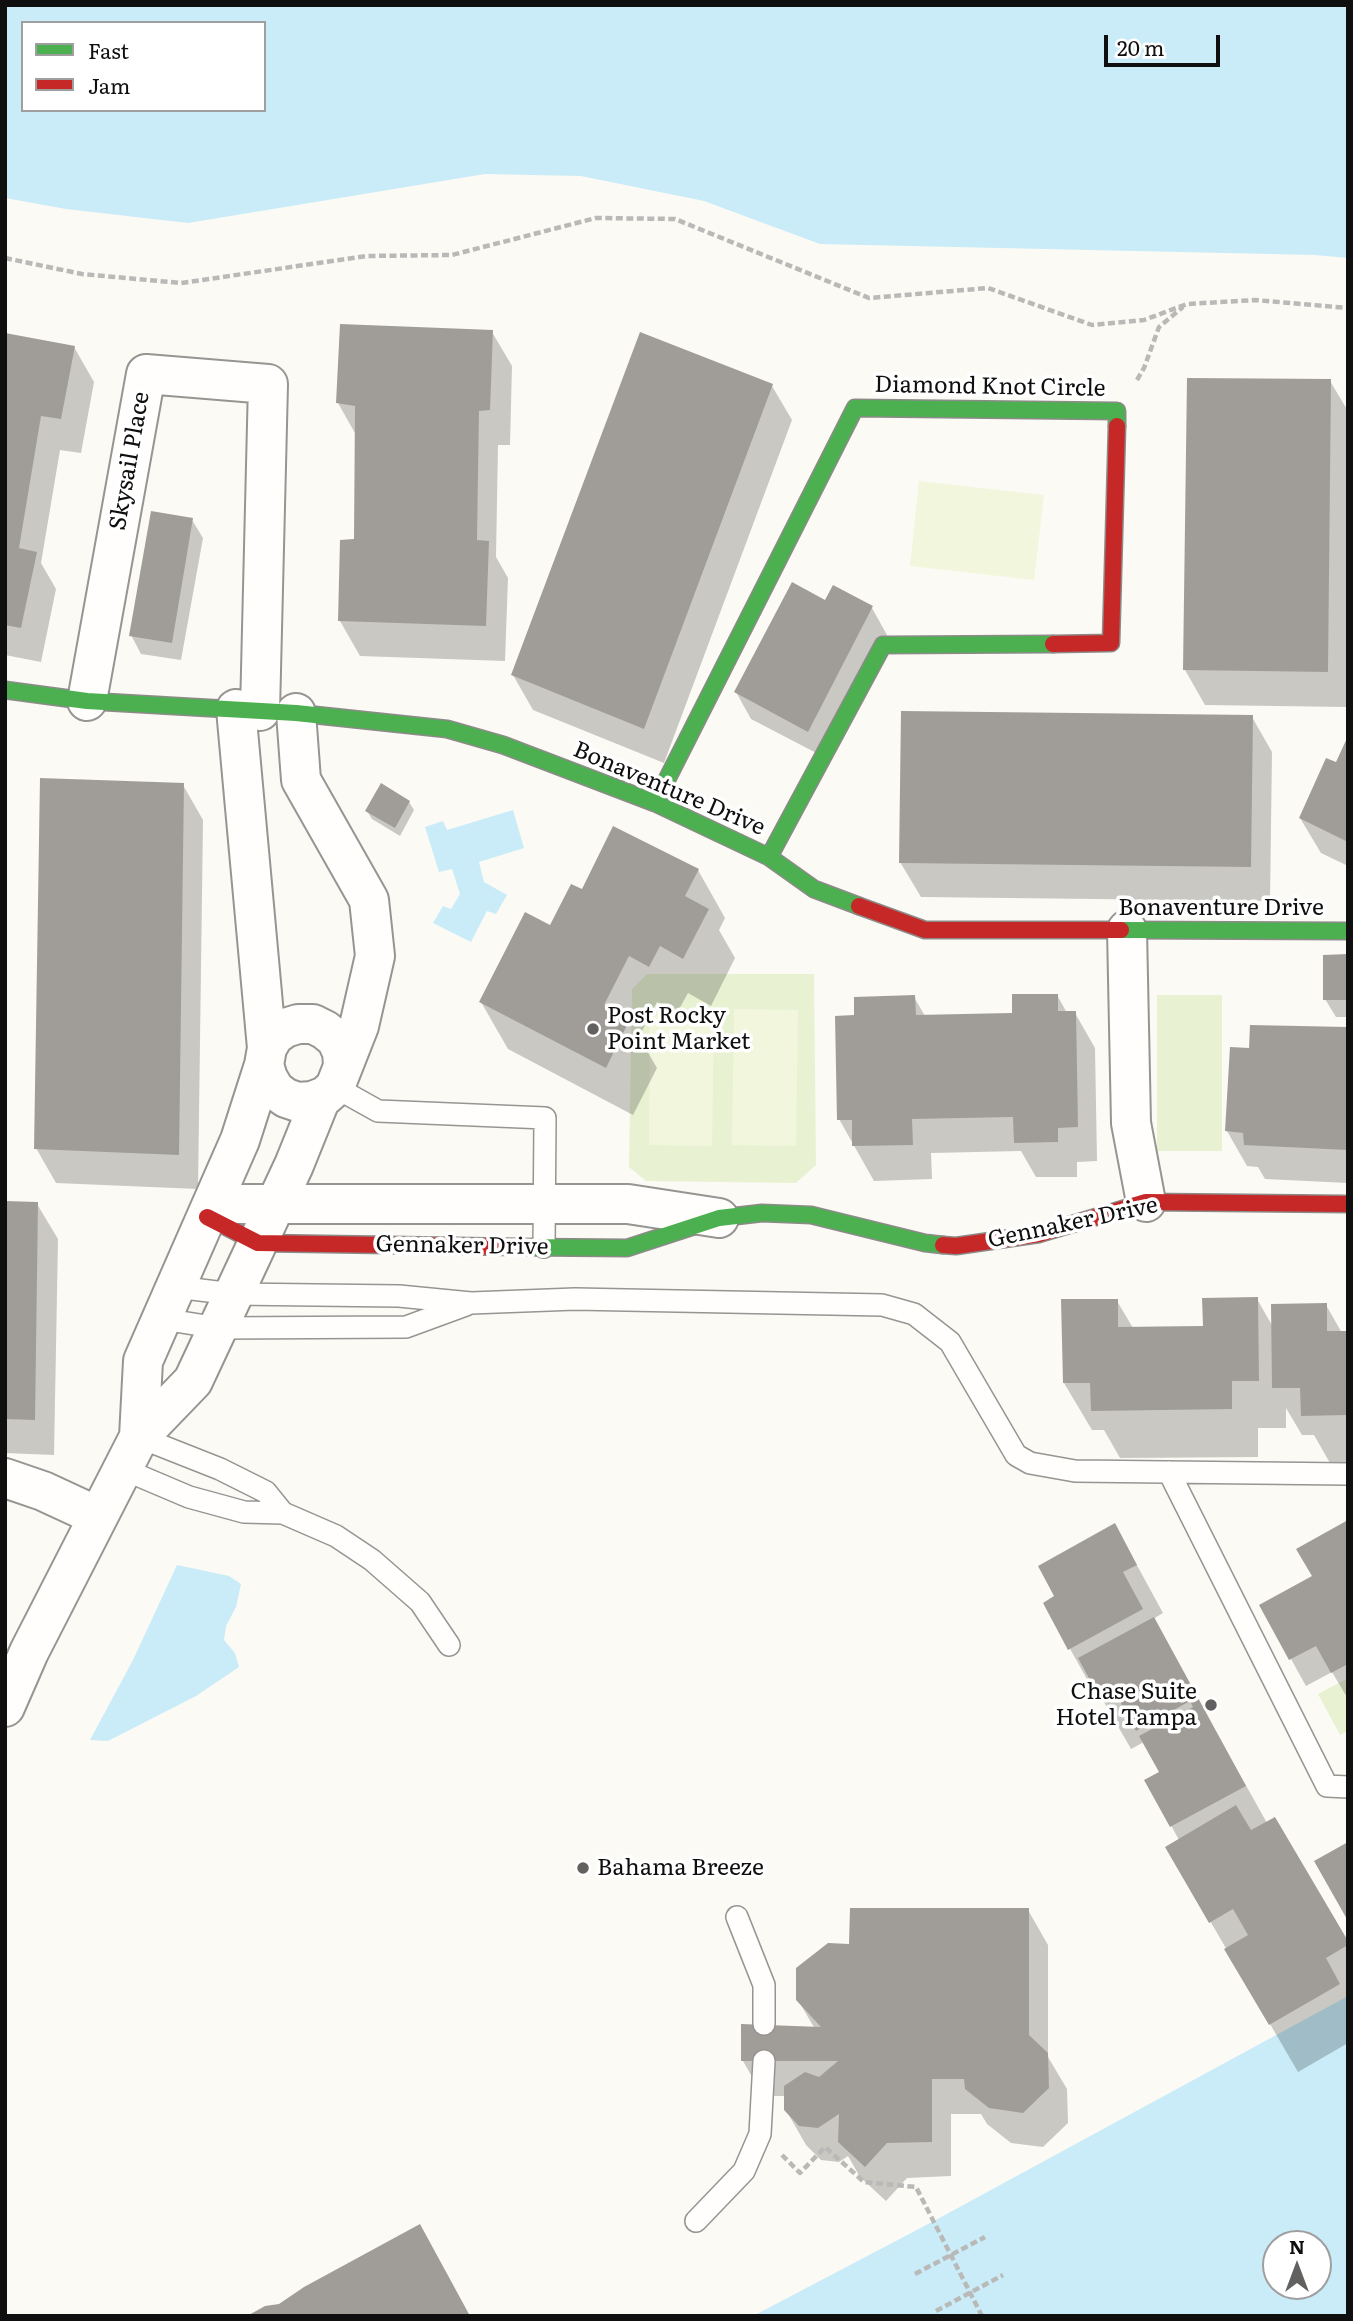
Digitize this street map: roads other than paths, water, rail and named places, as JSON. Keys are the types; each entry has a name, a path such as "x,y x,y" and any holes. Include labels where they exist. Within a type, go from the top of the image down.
{"street":[{"name":"Skysail Place","path":"87,701 146,374 268,384 264,711"},
{"name":"Diamond Knot Circle","path":"655,803 855,408 1117,411 1111,643 883,645 769,857"},
{"name":"Bonaventure Drive","path":"5,690 87,701 264,711 447,729 503,745 655,803 769,857 814,889 925,930 1348,931"},
{"path":"131,1453 143,1362 240,1140 266,1056 274,1036 285,1028 298,1024 313,1024 336,1040 342,1052 333,1083 312,1101 298,1102 286,1098 275,1090 268,1079 266,1056 264,711"},
{"path":"5,1707 17,1645 97,1516 131,1453 193,1381 359,1026 375,956 369,900 264,711"},
{"path":"1127,930 1131,1123 1146,1202"},
{"name":"Gennaker Drive","path":"210,1211 258,1243 627,1248 719,1218 762,1213 811,1215 925,1243 956,1247 1039,1234 1146,1202 1348,1205"},
{"name":"Gennaker Drive","path":"210,1211 275,1204 628,1204 719,1218"},
{"path":"5,1478 43,1491 97,1516"}],"lane":[{"path":"333,1083 378,1111 545,1118 544,1247"},
{"path":"169,1303 226,1311 399,1296 471,1303 575,1299 882,1305 914,1314 950,1342 1016,1455 1030,1463 1074,1471 1348,1474"},
{"path":"169,1303 226,1311 406,1327 471,1303"},
{"path":"131,1453 189,1497 244,1512 284,1513 336,1536 372,1560 419,1602 449,1645"},
{"path":"131,1453 220,1469 266,1492 284,1513"},
{"path":"1169,1472 1327,1786 1348,1787"},
{"path":"737,1917 764,1985 764,2024"},
{"path":"696,2221 744,2171 760,2134 764,2062"}],"water":[{"path":"5,5 1348,5 1348,258 1315,255 820,244 704,201 581,176 485,174 188,223 66,209 5,198"},
{"path":"513,810 524,848 479,862 484,882 507,895 496,914 487,911 471,942 433,923 443,906 451,909 460,894 452,869 439,872 425,827 443,821 447,830"},
{"path":"177,1565 229,1576 241,1584 236,1607 226,1626 224,1640 235,1653 239,1667 196,1696 108,1741 90,1740 133,1660"},
{"path":"1348,1996 1348,2316 753,2316 932,2222"}],"place":[{"name":"Post Rocky Point Market","path":"593,1029"},
{"name":"Chase Suite Hotel Tampa","path":"1211,1705"},
{"name":"Bahama Breeze","path":"583,1868"}]}
